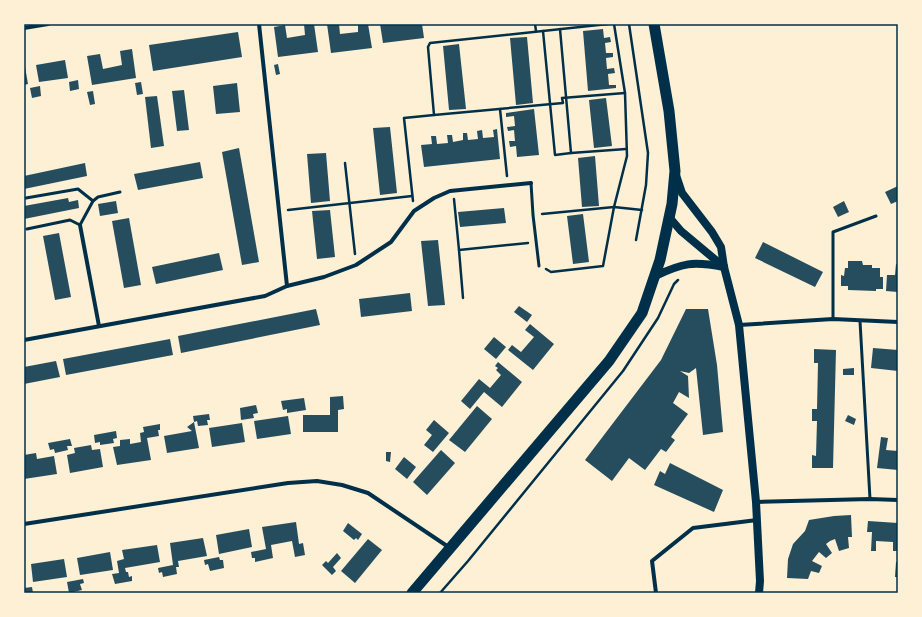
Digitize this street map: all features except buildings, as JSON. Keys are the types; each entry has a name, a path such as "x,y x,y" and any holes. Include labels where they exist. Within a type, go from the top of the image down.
{"highway":[{"path":"412,593 609,361 642,313 660,260 672,204 675,171 669,111 654,24"}],"main road":[{"path":"675,171 682,193 721,246 724,267 739,325 756,502 760,581 759,593"},
{"path":"669,217 681,231 724,267"},
{"path":"654,276 686,264 703,263 724,267"}],"street":[{"path":"24,28 48,24"},
{"path":"258,24 287,286"},
{"path":"24,340 265,296 287,286 324,277 356,265 390,242 414,211 434,198 454,191 531,183"},
{"path":"80,225 99,326"},
{"path":"739,325 833,319 898,322"},
{"path":"24,524 288,483 317,481 342,485 368,493 450,548"},
{"path":"756,502 870,499 898,500"},
{"path":"656,593 652,561 693,528 757,520"}],"lane":[{"path":"531,183 539,266"},
{"path":"26,198 78,189 93,201"},
{"path":"27,230 70,220 80,225 93,201 98,197 120,192"},
{"path":"833,319 833,232 876,216"},
{"path":"860,321 870,499"}],"path":[{"path":"535,24 536,32"},
{"path":"434,115 428,47 430,43 608,24"},
{"path":"539,266 551,272 603,266 614,207 627,156 625,93 614,24"},
{"path":"629,24 648,153 646,185 636,240"},
{"path":"560,29 571,153"},
{"path":"543,31 555,155 626,149"},
{"path":"414,211 404,118 563,103 562,98 625,93"},
{"path":"500,109 508,186"},
{"path":"345,163 356,265"},
{"path":"454,191 463,298"},
{"path":"279,211 412,196"},
{"path":"533,215 614,207 642,210"},
{"path":"458,250 536,242"},
{"path":"440,593 468,561 623,371 658,318 674,284 686,273 686,264"}]}
